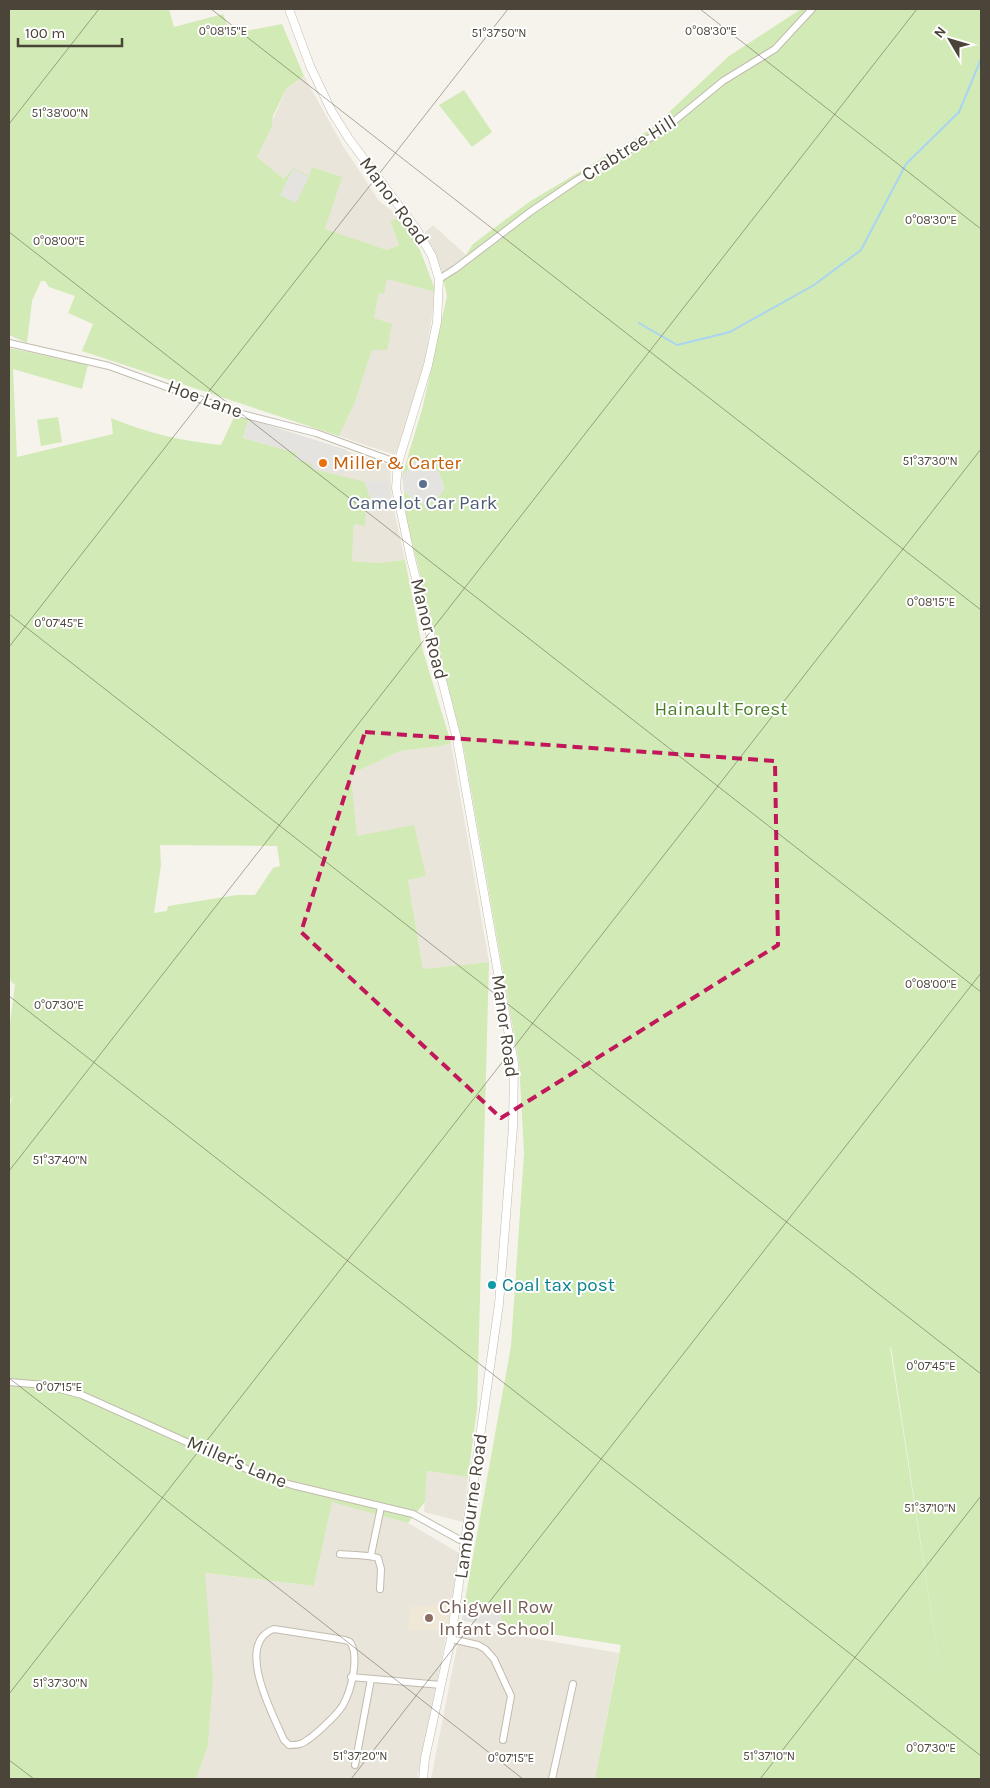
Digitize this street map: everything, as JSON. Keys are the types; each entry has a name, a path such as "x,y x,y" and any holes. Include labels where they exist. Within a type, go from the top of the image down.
{"street":[{"name":"Manor Road","path":"289,9 310,66 332,112 349,139 417,230 432,256 439,279 439,305 428,365 396,475 398,499 458,738 514,1064 513,1127 499,1290"},
{"name":"Crabtree Hill","path":"439,279 456,269 530,212 577,180 662,131 723,81 776,49 812,9"},
{"name":"Hoe Lane","path":"9,343 109,366 238,413 316,432 398,463"},
{"name":"Lambourne Road","path":"423,1779 425,1758 451,1639 466,1542 499,1290"},
{"name":"Miller's Lane","path":"9,1382 45,1385 82,1395 260,1475 413,1514 466,1542"},
{"path":"371,1555 381,1507"},
{"path":"340,1554 361,1557 371,1555 378,1558 380,1563 380,1589"},
{"path":"274,1628 350,1642 354,1650 351,1677 347,1696 338,1713 301,1744 289,1744 284,1740 263,1692 258,1669 259,1640 262,1634 274,1628"},
{"path":"451,1639 485,1648 494,1659 511,1696 504,1740"},
{"path":"351,1677 441,1685"},
{"path":"356,1765 371,1679"},
{"path":"552,1779 573,1684"}],"highlighted area":[{"path":"365,732 775,761 778,945 501,1118 301,932"}],"shaded area":[{"path":"304,76 343,146 379,201 400,217 390,221 399,245 387,250 324,229 341,177 313,167 309,176 284,179 257,157 286,89"},
{"path":"293,169 309,177 296,203 280,195"},
{"path":"433,225 466,255 451,269 442,273 425,232"},
{"path":"387,278 436,292 424,364 410,413 395,455 339,436 355,402 372,350 387,350 374,318 379,293"},
{"path":"249,419 386,464 390,468 392,501 405,560 378,563 352,561 354,524"},
{"path":"249,419 347,450 342,475 312,468 312,464 295,459 297,453 243,438"},
{"name":"Camelot Car Park","path":"415,462 425,463 438,470 442,480 444,489 436,500 425,505 412,499 406,492 404,493 402,476"},
{"path":"388,481 391,498 372,503 365,482"},
{"path":"451,743 489,962 423,969 408,880 425,876 375,834 357,836 351,774 400,751"},
{"path":"427,1471 468,1477 463,1522 424,1512"},
{"path":"332,1501 408,1523 459,1553 447,1631 417,1779 196,1779 208,1746 213,1679 204,1573 314,1586"},
{"name":"Chigwell Row Infant School","path":"451,1602 447,1631 408,1629 411,1605 418,1607"},
{"path":"464,1606 502,1612 500,1626 462,1621"},
{"path":"461,1626 619,1653 595,1779 431,1779"}],"green space":[{"path":"9,9 169,9 174,27 223,14 231,34 282,24 304,76 286,89 273,116 272,126 257,157 284,179 293,168 309,176 312,167 342,177 325,229 387,250 399,245 390,221 400,217 420,250 436,292 387,279 384,294 379,293 374,318 392,324 387,350 372,350 355,402 339,436 82,351 93,324 68,313 75,296 49,287 45,281 41,281 32,301 27,343 9,335"},
{"name":"Hainault Forest","path":"801,9 981,9 981,1779 595,1779 621,1645 500,1626 502,1612 464,1606 511,1346 524,1153 519,1063 464,750 407,522 404,493 406,492 412,499 436,500 444,489 442,480 409,469 402,476 423,406 447,296 442,273 451,269 466,255 473,244 529,202 651,129 729,56","holes":["890,1347 891,1347 944,1695"]},
{"path":"464,90 492,132 472,147 439,105"},
{"path":"9,348 88,365 82,389 13,369 17,457 113,434 111,418 165,436 221,445 235,415 249,419 243,438 297,453 313,464 313,469 365,482 373,507 366,506 365,526 354,524 352,561 378,563 405,560 423,651 451,743 400,751 351,774 357,836 414,825 426,876 408,880 423,969 489,962 477,1409 468,1477 427,1471 425,1502 408,1523 332,1502 314,1586 205,1573 213,1679 208,1746 196,1779 9,1779 9,1106 15,1093 9,1103 9,1031 15,984 12,983 9,977","holes":["160,845 277,846 280,866 273,868 255,895 237,895 168,906 167,911 154,913 161,865"]},
{"path":"58,417 62,442 41,446 37,420"}],"waterway":[{"path":"639,323 677,345 730,332 814,285 861,250 906,164 959,112 981,59"}],"place":[{"name":"Miller & Carter","path":"323,463"},
{"name":"Camelot Car Park","path":"423,484"},
{"name":"Coal tax post","path":"492,1285"},
{"name":"Chigwell Row Infant School","path":"429,1618"}]}
